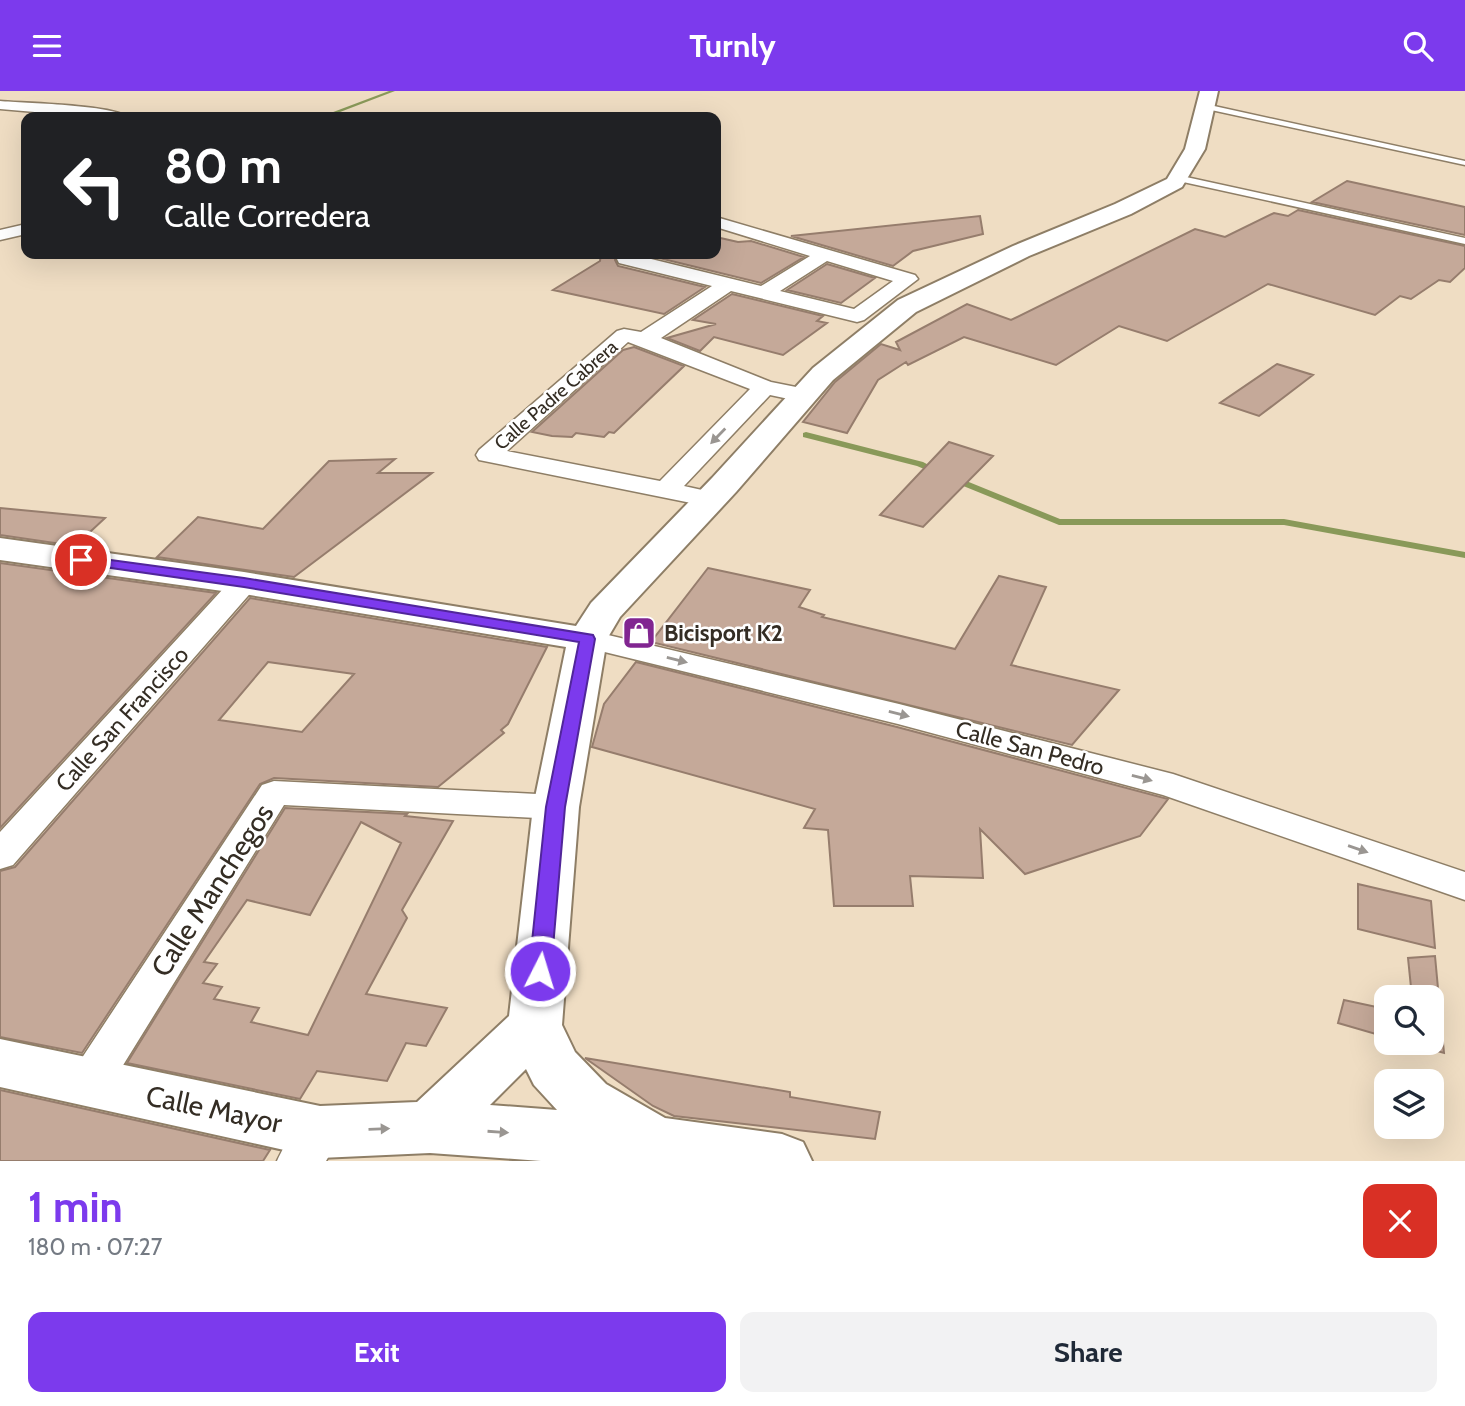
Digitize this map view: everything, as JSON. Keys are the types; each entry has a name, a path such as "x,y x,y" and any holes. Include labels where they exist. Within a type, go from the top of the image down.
{"main road":[{"path":"655,1143 586,1102 554,1068 535,1025 556,807 587,639 604,611 711,499 823,374 907,306 1021,251 1123,209 1175,183 1195,149 1207,99"},
{"path":"0,549 244,583 587,639"},
{"path":"430,1127 535,1025"},
{"name":"Calle Mayor","path":"0,1063 89,1083 310,1146 430,1127 655,1143 782,1161"}],"street":[{"path":"0,105 86,112"},
{"path":"625,259 857,316 908,279 721,223"},
{"path":"0,235 21,230"},
{"path":"764,293 825,254"},
{"name":"Calle Padre Cabrera","path":"666,490 488,455 635,337 728,284"},
{"path":"635,337 765,387 803,395"},
{"path":"666,490 765,387"},
{"path":"666,490 711,499"},
{"name":"Calle San Francisco","path":"0,856 244,583"},
{"name":"Calle San Pedro","path":"587,639 899,714 1172,786 1465,886"},
{"name":"Calle Manchegos","path":"89,1083 274,793 556,807"}],"lane":[{"path":"1207,99 1465,163"},
{"path":"1177,179 1465,241"}],"building":[{"path":"1347,181 1465,207 1465,235 1312,202"},
{"path":"1298,210 1465,246 1465,268 1450,282 1439,280 1411,299 1400,296 1375,315 1268,284 1167,341 1119,326 1056,365 964,337 908,365 906,362 878,380 847,433 803,422 835,382 881,344 900,350 896,342 967,304 1011,320 1195,229 1225,237 1274,213 1288,216"},
{"path":"980,216 983,234 913,251 893,266 791,236"},
{"path":"721,238 738,242 751,241 804,257 761,283 663,259 721,259"},
{"path":"615,259 618,266 705,287 664,314 553,290 600,261"},
{"path":"827,264 875,278 841,303 787,290"},
{"path":"732,294 823,316 817,321 827,323 783,355 714,337 700,351 667,338 716,324 693,320"},
{"path":"634,347 684,366 614,433 609,432 604,437 576,433 572,437 532,432 623,350"},
{"path":"1277,364 1313,375 1259,416 1220,403"},
{"path":"949,442 993,456 923,527 880,515"},
{"path":"395,459 378,473 432,473 294,577 157,557 198,517 263,529 329,461"},
{"path":"0,508 105,518 75,546 0,535"},
{"path":"0,563 216,593 0,828"},
{"path":"708,568 810,590 799,607 824,615 822,617 955,649 999,576 1046,587 1011,665 1119,690 1072,745 651,642"},
{"path":"250,598 547,647 508,724 501,730 504,733 438,787 274,778 260,784 82,1053 0,1037 0,871 15,867","holes":["268,662 354,674 302,732 219,720"]},
{"path":"636,662 897,727 1168,799 1140,836 1025,874 980,829 983,878 910,876 913,906 834,906 828,830 804,828 815,809 592,747 604,704"},
{"path":"285,808 407,814 405,816 453,821 402,910 407,918 366,994 447,1008 426,1046 406,1043 387,1081 317,1071 300,1099 127,1063","holes":["361,822 401,843 308,1035 251,1022 259,1008 214,999 222,987 203,983 217,964 204,962 247,900 310,915"]},
{"path":"1358,884 1431,901 1435,948 1358,929"},
{"path":"1435,956 1438,985 1411,985 1408,958"},
{"path":"1344,1000 1374,1006 1374,1034 1338,1023"},
{"path":"585,1058 790,1092 790,1097 880,1112 875,1139 674,1116 653,1106"},
{"path":"0,1090 270,1150 263,1161 0,1161"}],"waterway":[{"path":"336,112 393,91"},
{"path":"806,435 920,464 936,471"},
{"path":"954,479 1059,522 1284,522 1465,555"}],"place":[{"name":"Bicisport K2","path":"639,633"}],"route":[{"path":"81,560 244,583 587,639 556,807 540,971"}]}
